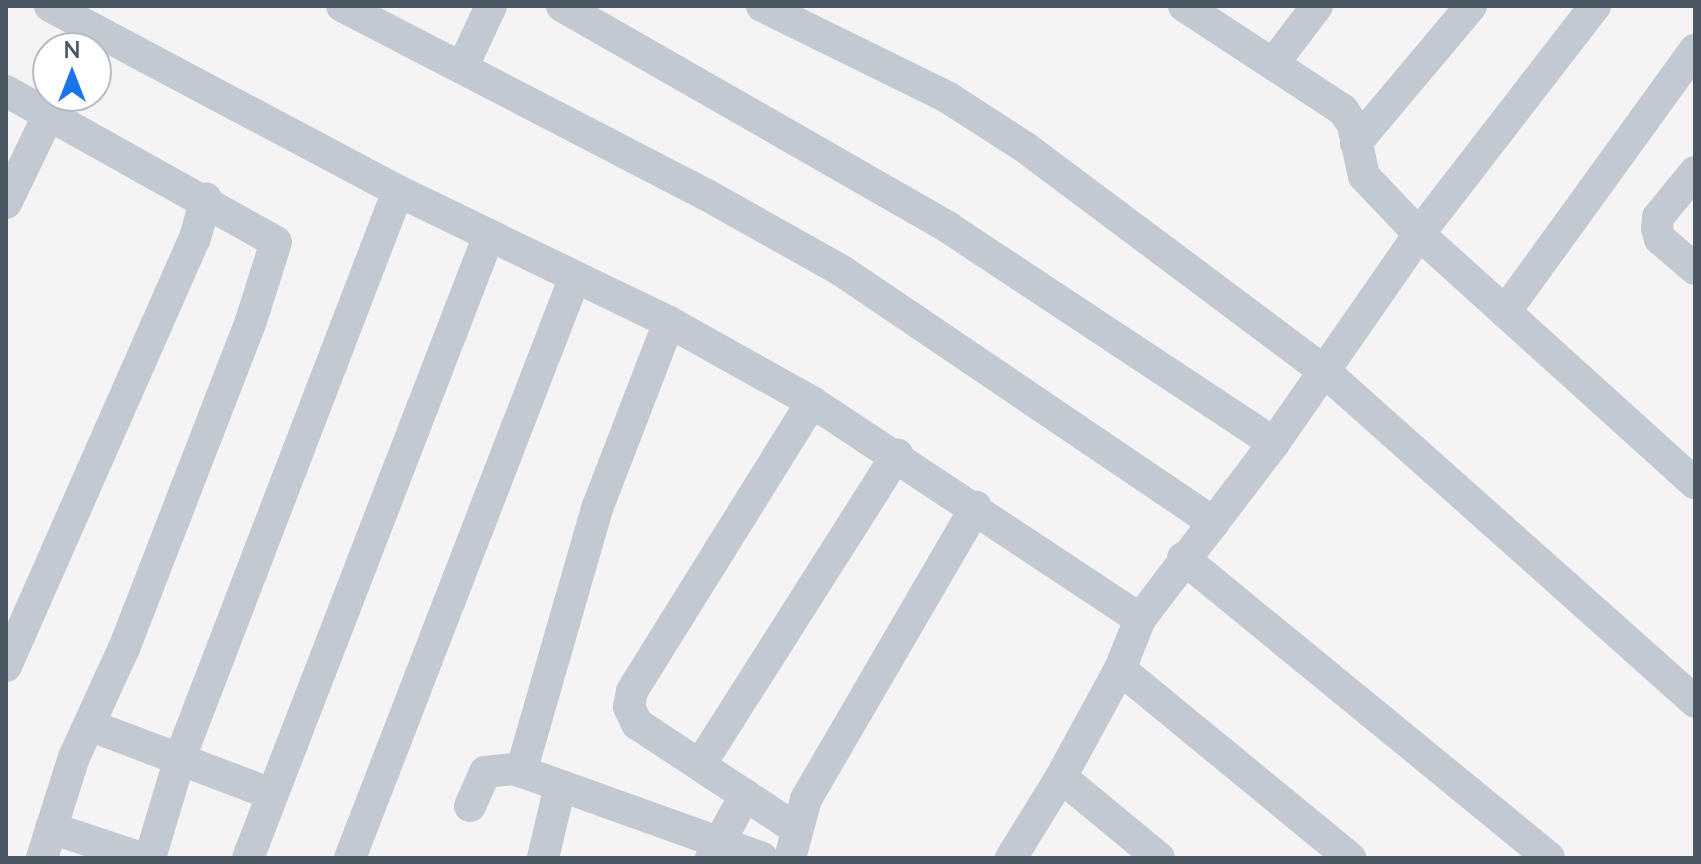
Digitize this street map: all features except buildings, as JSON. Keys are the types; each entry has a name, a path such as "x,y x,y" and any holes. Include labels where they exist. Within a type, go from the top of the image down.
{"street":[{"path":"50,6 398,191 669,322 812,402 897,454 1140,619"},
{"path":"342,6 842,271 1214,523"},
{"path":"462,68 491,6"},
{"path":"562,6 949,228 1274,443"},
{"path":"762,6 909,77 1026,148 1323,370 1695,702"},
{"path":"1184,6 1343,110 1364,176 1419,234 1695,483"},
{"path":"1273,64 1317,6"},
{"path":"1356,143 1471,6"},
{"path":"1011,858 1061,777 1120,669 1140,619 1183,558 1214,523 1274,443 1419,234 1595,6"},
{"path":"1505,312 1695,50"},
{"path":"6,91 206,198 276,242 276,253 124,648 89,725 46,843 141,858"},
{"path":"6,203 48,116"},
{"path":"1695,172 1658,217 1657,228 1660,239 1695,269"},
{"path":"150,858 180,758 398,191"},
{"path":"6,666 195,238 206,198"},
{"path":"248,858 269,793 489,235"},
{"path":"350,858 575,277"},
{"path":"521,772 598,506 669,322"},
{"path":"812,402 632,691 629,707 637,724 745,795 792,843 806,799 976,507"},
{"path":"700,765 897,454"},
{"path":"1183,558 1549,858"},
{"path":"1120,669 1350,858"},
{"path":"89,725 269,793"},
{"path":"470,806 485,772 496,767 560,786 714,851 762,858"},
{"path":"1061,777 1159,858"},
{"path":"543,858 560,786"},
{"path":"714,851 745,795"}]}
